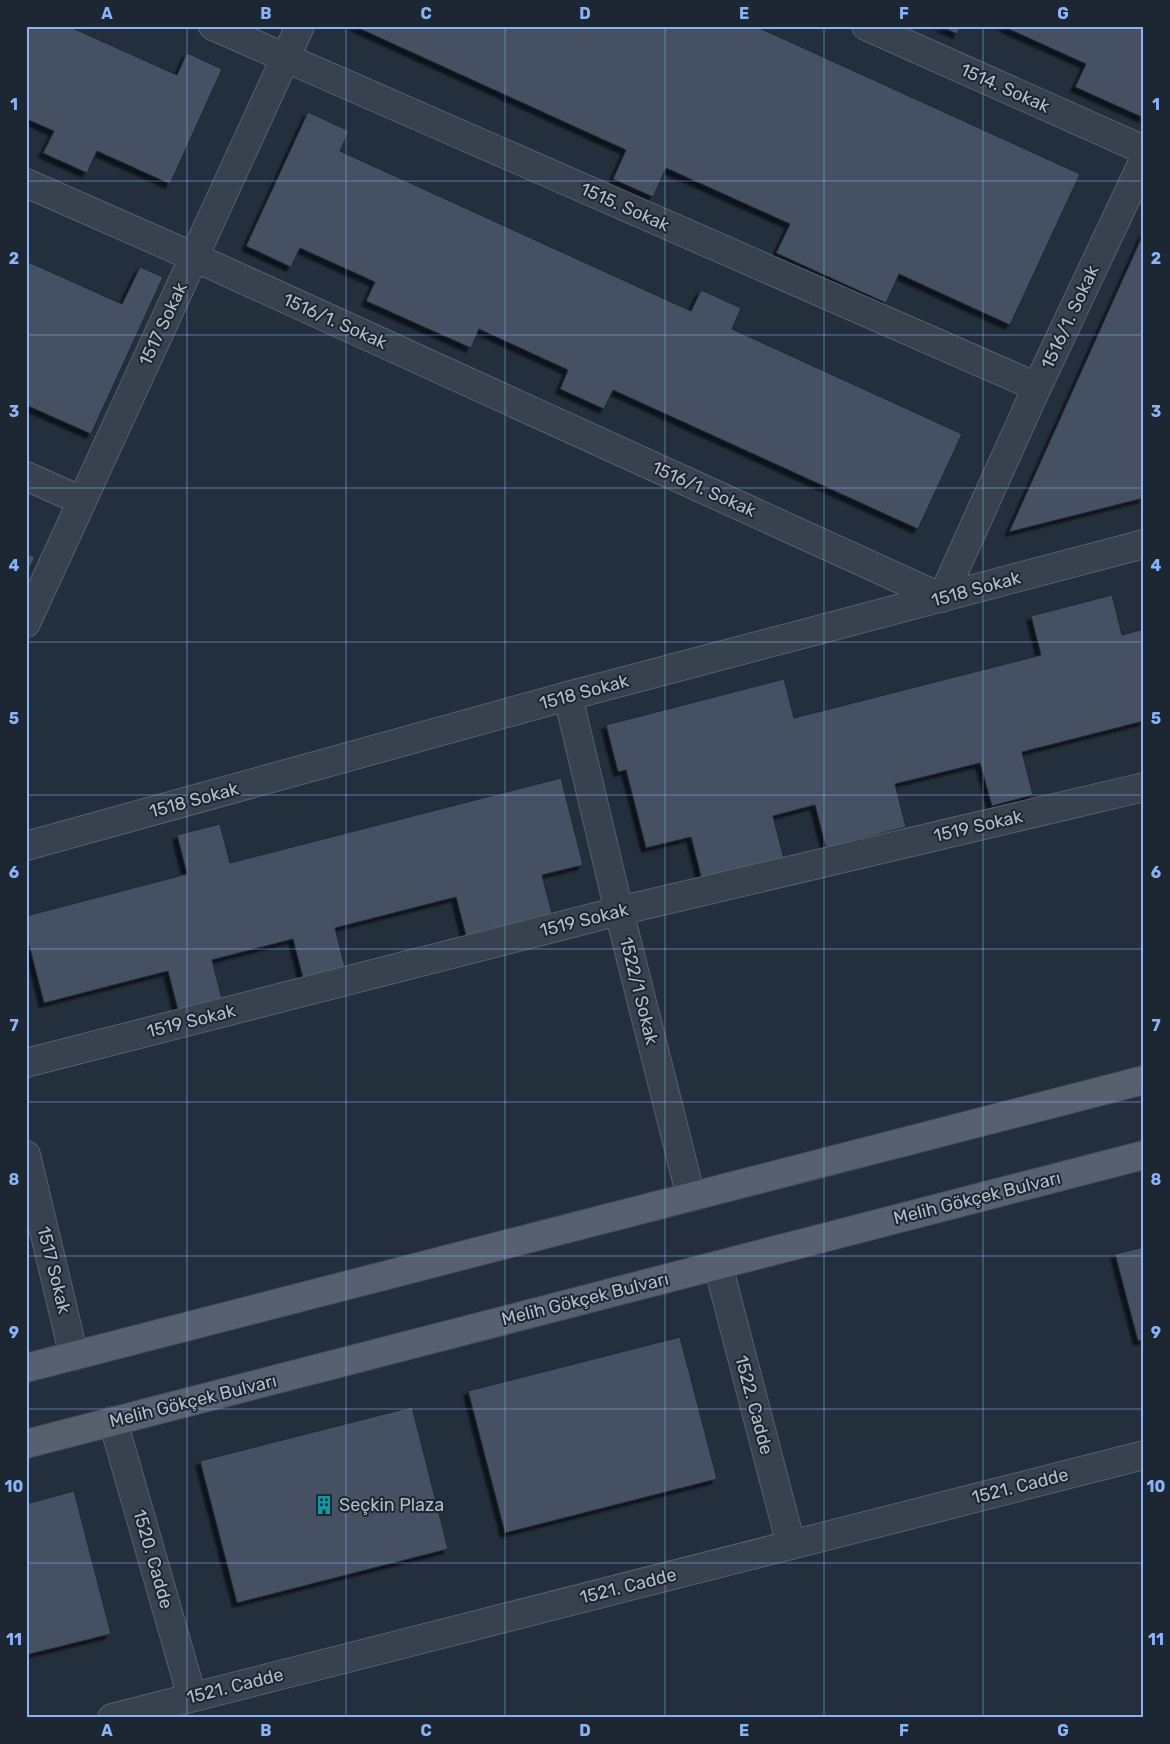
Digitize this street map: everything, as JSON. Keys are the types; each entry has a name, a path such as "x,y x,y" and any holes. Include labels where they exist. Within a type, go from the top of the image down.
{"main road":[{"path":"26,1368 1144,1080"},
{"name":"Melih Gökçek Bulvarı","path":"26,1444 1144,1156"}],"street":[{"name":"1515. Sokak","path":"213,26 1037,387"},
{"name":"1517 Sokak","path":"26,623 300,26"},
{"name":"1514. Sokak","path":"866,26 1144,150"},
{"name":"1516/1. Sokak","path":"26,183 194,257 942,598 1037,387 1144,160"},
{"path":"26,476 82,501"},
{"name":"1518 Sokak","path":"26,846 568,696 1144,544"},
{"name":"1522/1 Sokak","path":"568,696 690,1197"},
{"name":"1519 Sokak","path":"26,1063 619,911 1144,787"},
{"name":"1517 Sokak","path":"26,1155 74,1356"},
{"name":"1522. Cadde","path":"718,1265 791,1545"},
{"name":"1520. Cadde","path":"113,1421 192,1698"},
{"name":"1521. Cadde","path":"112,1718 1144,1455"}],"building":[{"path":"26,26 68,26 177,75 187,53 222,69 170,184 97,151 87,173 43,153 54,131 26,119"},
{"path":"354,26 755,26 1080,174 1010,325 899,274 886,303 776,253 790,224 666,168 653,197 613,179 626,150"},
{"path":"940,26 961,26 957,34"},
{"path":"1002,26 1144,26 1144,118 1075,87 1086,64"},
{"path":"308,112 349,131 340,151 691,311 701,290 741,308 732,329 962,434 918,529 613,390 604,409 560,389 568,370 479,329 471,348 366,301 375,282 300,248 291,267 246,246"},
{"path":"1144,232 1144,498 1009,532"},
{"path":"26,261 122,304 140,267 163,277 91,434 26,405"},
{"path":"26,553 35,557 26,575"},
{"path":"1112,595 1122,635 1144,629 1144,721 1022,752 1033,795 992,806 980,763 895,784 906,827 826,848 815,805 773,816 784,859 702,880 691,837 646,848 626,770 618,772 606,725 784,679 794,718 1041,655 1031,616"},
{"path":"561,778 583,865 542,875 553,918 467,940 456,897 335,928 346,971 304,982 293,939 212,960 223,1003 179,1014 168,971 44,1003 26,933 26,916 187,874 177,835 220,824 230,863"},
{"path":"1144,1247 1144,1340 1138,1341 1115,1254"},
{"path":"680,1337 717,1479 505,1533 468,1391"},
{"name":"Seçkin Plaza","path":"412,1407 448,1549 237,1603 200,1461"},
{"path":"74,1491 111,1634 26,1655 26,1504"}],"place":[{"name":"Seçkin Plaza","path":"324,1505"}]}
